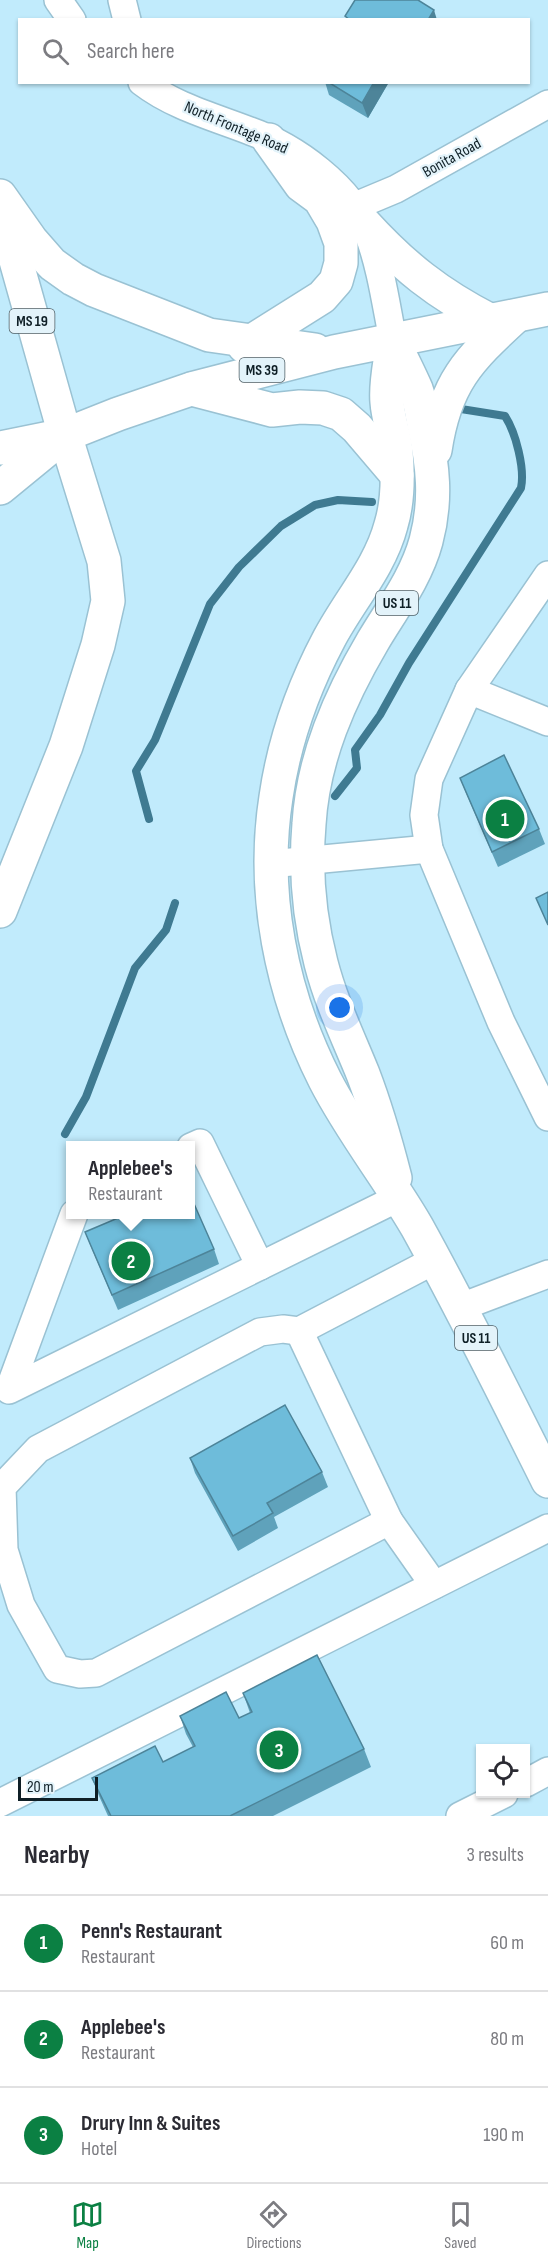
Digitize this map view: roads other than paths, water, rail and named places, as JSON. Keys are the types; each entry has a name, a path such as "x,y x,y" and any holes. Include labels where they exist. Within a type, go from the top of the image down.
{"main road":[{"path":"155,400 322,297 336,280 342,263 341,243 333,221 320,199 302,185 269,140"},
{"path":"0,196 52,264 74,279 125,304 209,335 334,352 519,315"},
{"name":"MS 19","path":"0,206 65,435"},
{"path":"358,215 388,249 436,290 519,315"},
{"path":"433,466 439,424 454,384 481,348 519,315"},
{"path":"393,340 387,400 396,450 397,475"},
{"name":"US 11","path":"393,340 417,392 433,466 433,507 426,542 416,570 349,682 330,726 316,773 309,821 307,861 311,917 321,965 338,1016 363,1074 384,1134 400,1197"},
{"name":"MS 39","path":"191,389 334,352"},
{"path":"0,448 65,435 155,400 191,389 272,410 300,407 323,408 341,414 357,428 397,475"},
{"path":"0,488 65,435"},
{"path":"0,911 66,746 98,645 108,601 104,561 65,435"},
{"name":"US 11","path":"397,475 392,522 386,543 329,639 291,728 271,828 270,864 277,939 289,987 305,1035 325,1080 360,1140 400,1197 461,1306 548,1481"}],"street":[{"path":"58,0 71,18"},
{"path":"122,0 126,18"},
{"name":"North Frontage Road","path":"143,84 154,92 187,107 269,140 300,157 325,176 358,215 375,257 393,340"},
{"name":"Bonita Road","path":"358,215 396,189 548,104"},
{"path":"548,575 469,690 429,779 424,815 429,849 501,1022 548,1117"},
{"path":"469,690 548,722"},
{"path":"270,864 429,849"},
{"path":"195,1145 200,1143 260,1266"},
{"path":"73,1219 9,1390 400,1197"},
{"path":"389,1521 96,1673 80,1674 57,1670 21,1605 4,1550 2,1487 38,1449 260,1332 283,1329 299,1331 435,1260"},
{"path":"461,1306 548,1274"},
{"path":"299,1331 389,1521 434,1586"},
{"path":"0,1803 548,1528"},
{"path":"530,1780 548,1771"},
{"path":"460,1816 496,1798"}],"waterway":[{"path":"335,796 357,768 355,750 380,715 409,663 521,488 522,471 519,451 505,416 461,409"},
{"path":"149,819 136,771 155,740 210,604 239,567 281,526 315,505 338,500 372,502"},
{"path":"65,1134 86,1097 135,968 166,930 175,903"}],"place":[{"name":"Penn's Restaurant","path":"505,819"},
{"name":"Applebee's","path":"131,1261"},
{"name":"Drury Inn & Suites","path":"279,1750"}]}
